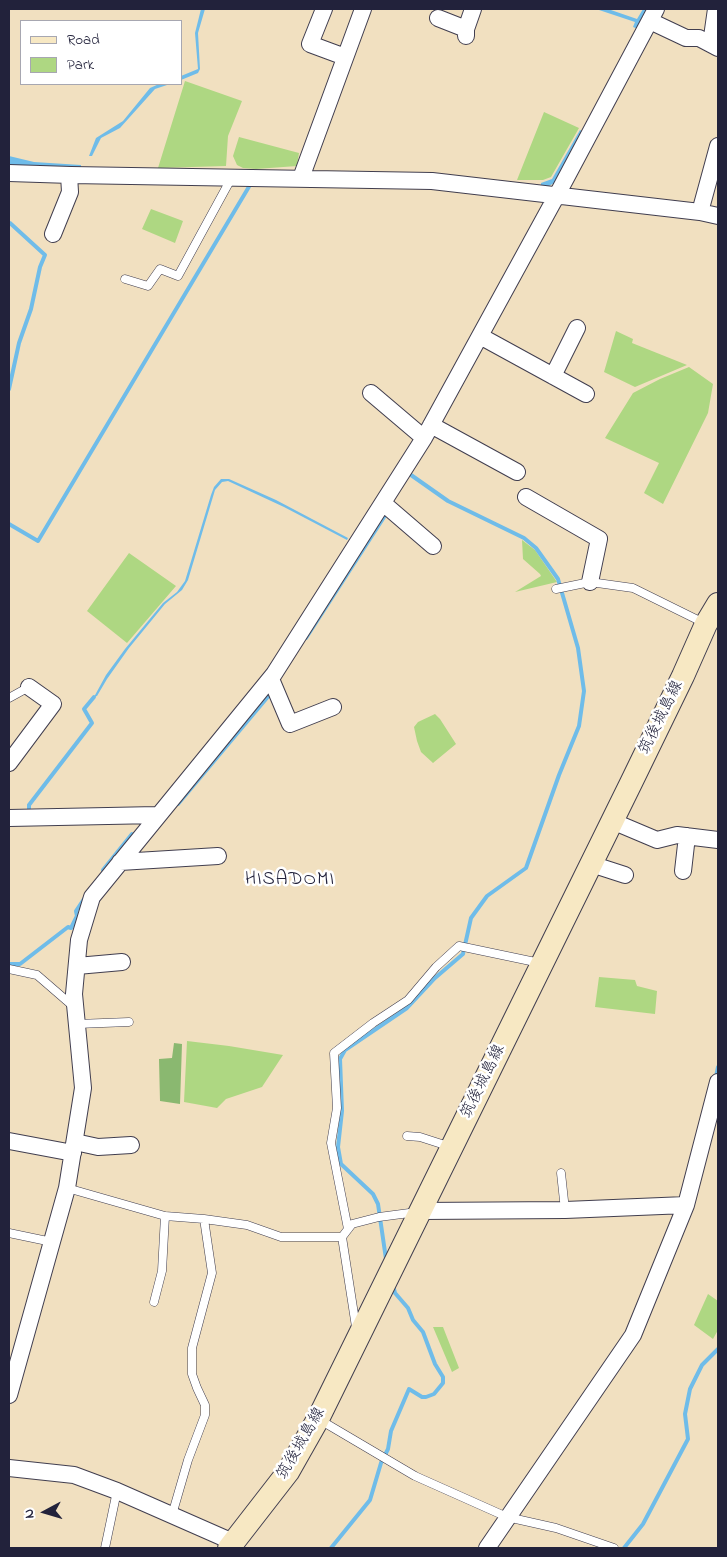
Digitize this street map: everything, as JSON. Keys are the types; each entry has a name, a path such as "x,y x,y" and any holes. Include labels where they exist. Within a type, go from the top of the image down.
{"street":[{"path":"324,9 310,44 346,57"},
{"path":"301,178 363,9"},
{"path":"438,18 466,32 473,9"},
{"path":"9,1395 67,1188 84,1088 74,994 79,940 92,897 271,679 383,503 428,431 653,15 686,38 699,38 715,46 716,9"},
{"path":"700,212 718,146"},
{"path":"9,172 69,175 432,181 700,212 718,216"},
{"path":"52,234 70,192 69,175"},
{"path":"554,376 577,328"},
{"path":"480,336 586,394"},
{"path":"371,393 428,431 517,472"},
{"path":"526,497 599,539 590,582"},
{"path":"383,503 433,546"},
{"name":"筑後城島線","path":"231,1545 288,1472 318,1420 682,676 712,626 718,604"},
{"path":"271,679 290,724 333,707"},
{"path":"9,763 53,704 29,687"},
{"path":"9,818 157,816"},
{"path":"612,821 657,840 677,835 718,840"},
{"path":"683,872 687,836"},
{"path":"120,862 218,856"},
{"path":"591,864 625,875"},
{"path":"77,966 122,962"},
{"path":"487,1548 632,1335 686,1204 718,1082"},
{"path":"9,1141 74,1148 131,1145"},
{"path":"421,1211 565,1210 686,1204"},
{"path":"9,1468 74,1475 118,1491 172,1515 231,1545"}],"lane":[{"path":"125,279 148,286 160,269 178,276 232,177"},
{"path":"556,589 590,582 634,588 712,626"},
{"path":"9,698 29,687"},
{"path":"348,1229 331,1143 337,1108 334,1053 373,1023 408,1000 436,967 459,946 542,963"},
{"path":"9,969 36,975 76,1016 129,1022"},
{"path":"407,1136 420,1137 452,1148"},
{"path":"561,1173 565,1210"},
{"path":"67,1188 165,1216 248,1225 281,1237 342,1237"},
{"path":"358,1337 342,1237 352,1224 379,1216 421,1211"},
{"path":"154,1302 162,1271 165,1216"},
{"path":"172,1515 188,1460 205,1414 205,1405 196,1388 192,1374 192,1348 212,1273 204,1219"},
{"path":"9,1233 52,1242"},
{"path":"318,1420 416,1476 507,1517 556,1528 614,1548"},
{"path":"106,1548 118,1491"}],"green space":[{"path":"185,81 242,101 228,136 226,166 158,168"},
{"path":"544,112 579,128 551,177 543,180 517,180"},
{"path":"239,137 299,153 297,166 256,169 243,168 237,165 233,156"},
{"path":"151,209 183,221 175,243 142,229"},
{"path":"616,331 633,339 632,343 687,365 635,387 604,372"},
{"path":"689,367 713,384 708,413 663,504 644,493 659,463 605,438 633,393"},
{"path":"522,540 535,550 557,582 515,592 541,576 523,559"},
{"path":"129,553 176,586 127,643 87,611"},
{"path":"435,714 456,744 433,763 421,752 414,727 418,722"},
{"path":"599,977 635,980 637,986 657,991 655,1014 595,1007"},
{"path":"187,1041 283,1055 262,1087 226,1099 217,1108 184,1102"},
{"path":"174,1043 182,1044 180,1104 160,1101 159,1059 172,1058"},
{"path":"708,1294 718,1301 718,1330 713,1339 694,1325"},
{"path":"433,1327 443,1327 459,1368 452,1372"}],"water":[{"path":"201,9 205,9 198,33 200,69 198,73 182,80 182,76 198,69 195,33"},
{"path":"596,9 608,9 637,19 643,9 647,9 638,29 633,27 635,22"},
{"path":"157,85 167,85 155,89 120,128 101,138 92,156 89,156 96,138 123,121 150,88"},
{"path":"580,130 583,132 554,183 541,187 541,183 552,179"},
{"path":"9,156 34,162 81,165 81,169 18,165 9,168"},
{"path":"221,479 229,479 276,500 348,538 347,540 284,507 228,481 222,482 215,490 188,580 182,590 165,604 129,648 97,696 94,697 106,675 125,649 163,603 177,592 185,581 211,495 214,487"}],"waterway":[{"path":"9,524 38,541 250,185"},
{"path":"9,389 19,343 31,309 40,267 45,255 10,223"},
{"path":"386,1259 378,1204 373,1194 341,1164 338,1147 342,1111 340,1059 345,1050 407,1008 435,978 463,954 471,918 487,896 526,868 559,775 579,726 584,691 578,648 558,579 536,548 524,538 448,501 411,475"},
{"path":"306,638 386,514"},
{"path":"178,804 271,693"},
{"path":"29,809 29,805 92,723 84,709 94,697"},
{"path":"103,870 132,834"},
{"path":"9,964 20,964 68,927 71,928 77,916 76,911 84,899"},
{"path":"716,1077 718,1067"},
{"path":"331,1548 370,1500 381,1463 388,1449 391,1431 409,1389 422,1397 426,1397 434,1394 443,1383 443,1377 435,1364 423,1332 413,1320 408,1308 395,1293 393,1285"},
{"path":"624,1548 643,1524 688,1439 685,1414 690,1389 702,1365 718,1349"}],"district":[{"name":"HISADOMI","path":"290,881"}]}
